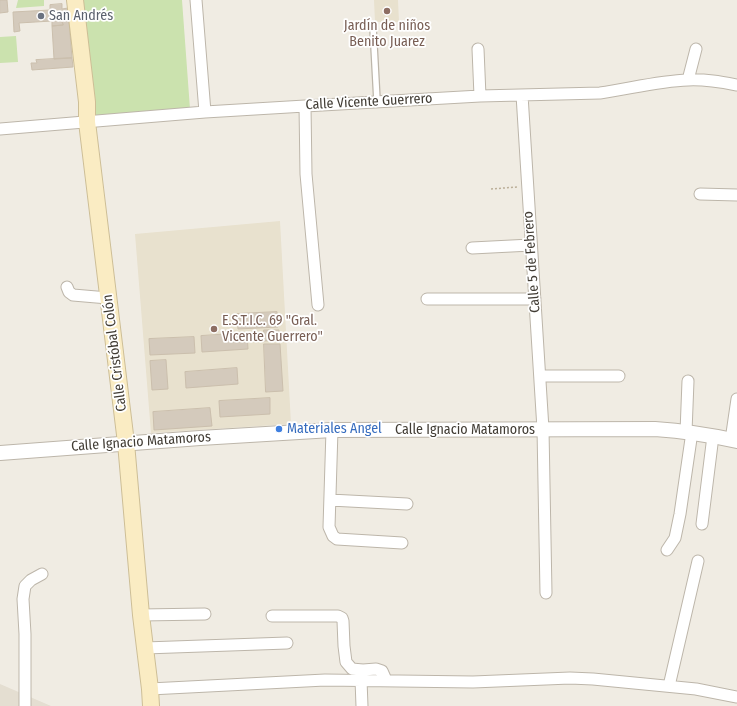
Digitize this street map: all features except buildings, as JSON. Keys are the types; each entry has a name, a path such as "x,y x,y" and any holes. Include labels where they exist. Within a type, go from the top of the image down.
{"main road":[{"name":"Calle Cristóbal Colón","path":"75,0 87,102 87,122 126,443 141,614 151,706"}],"street":[{"path":"196,0 205,112"},
{"path":"478,49 480,96"},
{"path":"688,80 696,49"},
{"name":"Calle Vicente Guerrero","path":"0,129 205,112 377,101 480,96 600,93 662,82 688,80 719,81 737,85"},
{"name":"Calle 5 de Febrero","path":"522,95 543,429 546,593"},
{"path":"305,106 306,174 318,305"},
{"path":"700,194 737,195"},
{"path":"472,248 531,245"},
{"path":"67,287 68,292 73,295 108,298"},
{"path":"427,300 535,298"},
{"path":"540,376 619,376"},
{"path":"667,550 675,538 680,514 689,432 688,381"},
{"path":"734,441 737,399"},
{"name":"Calle Ignacio Matamoros","path":"0,452 332,430 655,429 689,432 734,441"},
{"path":"332,430 329,527 333,536 337,539 402,542"},
{"path":"702,524 713,436"},
{"path":"330,500 407,504"},
{"path":"669,686 698,561"},
{"path":"26,706 23,599 25,586 31,580 42,574"},
{"path":"141,614 205,614"},
{"path":"272,616 338,616 342,618 346,662 352,669 376,669 382,671 386,680"},
{"path":"145,648 287,643"},
{"path":"150,689 325,680 473,682 570,678 696,689 737,697"},
{"path":"361,680 362,706"}],"lane":[{"path":"373,27 377,101"}],"path":[{"path":"491,189 527,187"}],"shaded area":[{"name":"Jardín de niños Benito Juarez","path":"374,0 398,0 399,22 375,22"},
{"name":"E.S.T.I.C. 69 \"Gral. Vicente Guerrero\"","path":"280,221 291,424 151,433 135,234"},
{"path":"0,684 51,706 0,706"}],"green space":[{"path":"18,0 44,0 44,6 16,8"},
{"path":"82,0 182,0 190,109 91,116"},
{"path":"16,36 18,62 0,63 0,37"}],"place":[{"name":"Jardín de niños Benito Juarez","path":"387,11"},
{"name":"San Andrés","path":"41,16"},
{"name":"E.S.T.I.C. 69 \"Gral. Vicente Guerrero\"","path":"214,329"},
{"name":"Materiales Angel","path":"279,429"}]}
